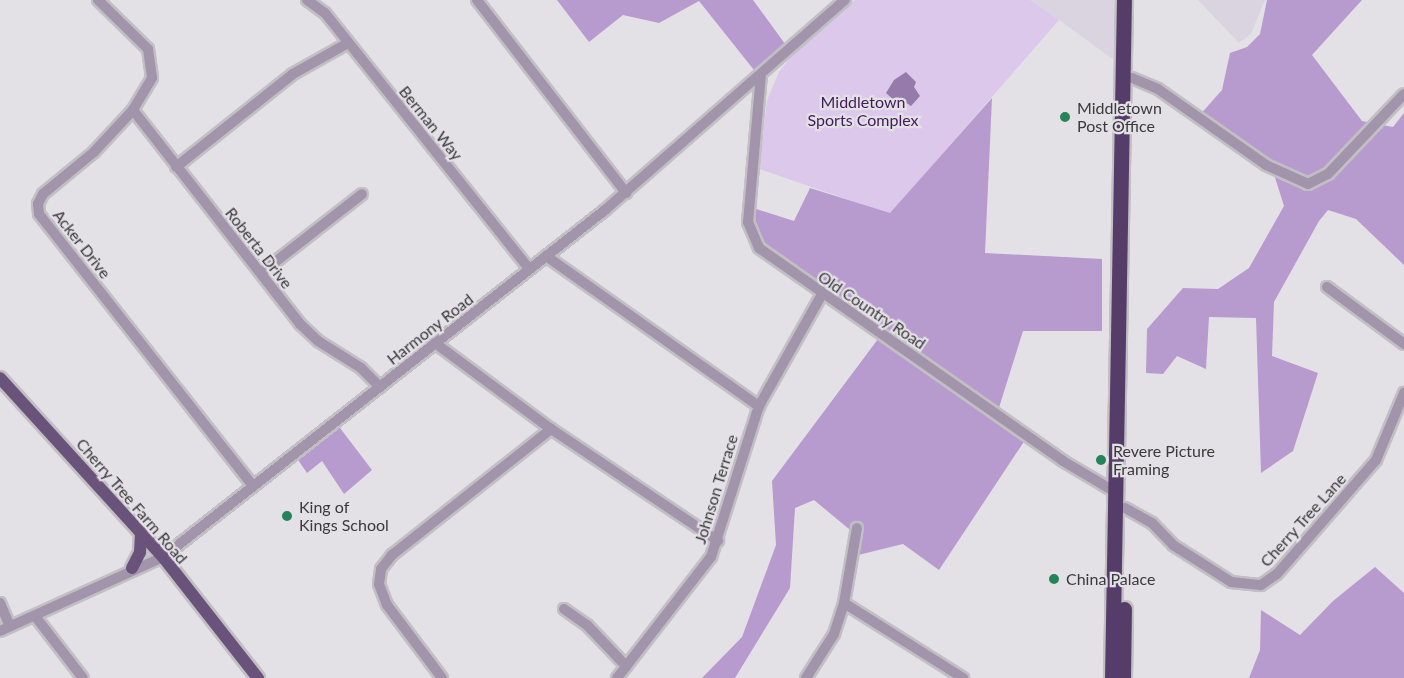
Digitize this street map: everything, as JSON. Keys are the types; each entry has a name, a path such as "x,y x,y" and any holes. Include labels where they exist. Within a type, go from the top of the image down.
{"highway":[{"path":"1112,678 1124,0"},
{"path":"1124,678 1133,0"}],"main road":[{"name":"Cherry Tree Farm Road","path":"0,378 163,557 258,678"},
{"path":"132,568 140,552 141,532"}],"street":[{"name":"Acker Drive","path":"98,0 143,42 151,57 150,85 133,110 94,152 43,194 38,204 39,214 253,486"},
{"name":"Berman Way","path":"307,0 322,9 529,269"},
{"path":"477,0 626,193"},
{"name":"Harmony Road","path":"5,628 35,616 132,568 163,557 626,193 845,0"},
{"path":"176,167 293,74 348,43"},
{"name":"Old Country Road","path":"761,74 749,229 762,251 1063,461 1117,493"},
{"path":"1132,78 1158,89 1262,162 1308,184 1328,174 1404,94"},
{"name":"Roberta Drive","path":"133,110 306,332 361,368 380,387"},
{"path":"261,273 362,194"},
{"path":"546,256 759,406"},
{"path":"1327,287 1404,344"},
{"name":"Johnson Terrace","path":"617,678 704,567 717,541 759,406 822,294"},
{"path":"435,344 551,429 717,541"},
{"name":"Cherry Tree Lane","path":"1125,508 1152,523 1173,546 1231,582 1245,586 1261,585 1277,574 1380,455 1404,393"},
{"path":"442,678 387,605 379,584 381,569 392,555 551,429"},
{"path":"806,678 834,634 844,603 857,528"},
{"path":"0,603 5,628"},
{"path":"844,603 963,678"},
{"path":"564,609 586,625 626,666"},
{"path":"35,616 83,678"}],"shaded area":[{"path":"557,0 753,0 788,48 758,75 699,1 659,23 623,15 589,42"},
{"path":"1030,0 1115,0 1114,60 1059,20"},
{"path":"1198,0 1265,0 1251,34 1239,43"},
{"path":"1267,0 1362,0 1312,55 1362,121 1393,127 1404,113 1404,265 1356,219 1328,210 1319,221 1274,302 1272,356 1318,373 1293,451 1261,473 1256,318 1209,317 1206,369 1177,356 1163,374 1146,373 1147,329 1183,288 1218,289 1249,268 1284,206 1273,171 1198,117 1222,90 1230,53 1247,47 1260,34"},
{"path":"906,72 916,82 914,87 920,96 911,106 902,100 897,103 886,93 894,80"},
{"path":"992,98 985,253 1102,259 1102,331 1023,331 997,414 1027,437 939,570 903,544 850,557 849,529 814,500 795,508 790,588 735,678 702,678 742,637 776,545 772,481 881,335 748,235 747,206 794,221 810,188 890,213"},
{"path":"337,424 372,470 344,494 322,461 307,473 296,457"},
{"path":"1375,567 1404,593 1404,678 1249,678 1260,650 1261,610 1300,635 1333,601"}],"green space":[{"name":"Middletown Sports Complex","path":"855,0 1030,0 1059,20 890,214 759,169 767,100 779,72 794,53"}],"place":[{"name":"Middletown Post Office","path":"1065,117"},
{"name":"Revere Picture Framing","path":"1101,460"},
{"name":"King of Kings School","path":"287,516"},
{"name":"China Palace","path":"1054,579"}]}
